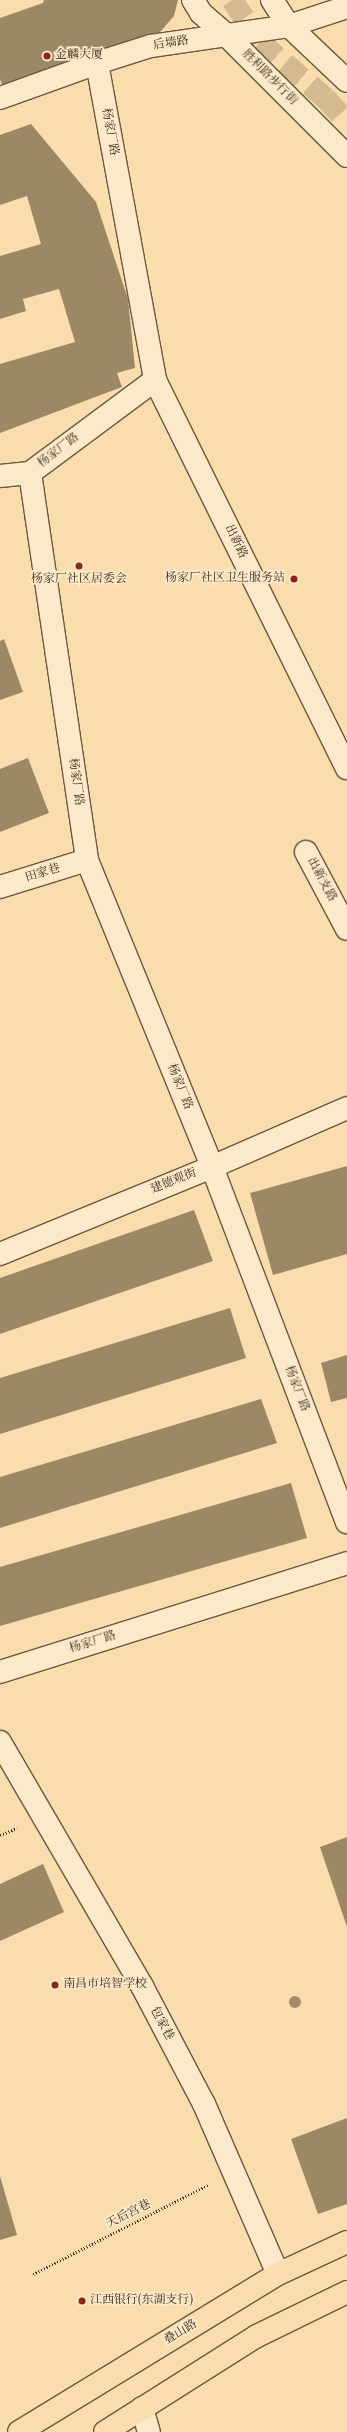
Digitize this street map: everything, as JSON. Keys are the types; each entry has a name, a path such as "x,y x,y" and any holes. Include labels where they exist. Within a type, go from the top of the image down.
{"main road":[{"name":"叠山路","path":"20,2432 278,2274 347,2242"},
{"path":"105,2432 257,2336 347,2292"}],"street":[{"name":"胜利路步行街","path":"193,0 201,14 226,35 347,156"},
{"path":"272,0 288,26 347,81"},
{"name":"后墙路","path":"0,98 97,63 151,46 288,26 347,7"},
{"name":"杨家厂路","path":"97,63 155,380 30,473 87,860 212,1167 347,1522"},
{"name":"出新路","path":"155,380 347,768"},
{"path":"0,476 30,473"},
{"name":"出新支路","path":"306,852 347,929"},
{"name":"田家巷","path":"0,887 87,860"},
{"name":"建德观街","path":"0,1254 212,1167 347,1108"},
{"name":"杨家厂路","path":"0,1672 347,1563"},
{"name":"包家巷","path":"0,1742 142,1986 204,2104 278,2274"},
{"path":"142,2408 149,2432"}],"path":[{"name":"天后宫巷","path":"33,2274 233,2172"}],"building":[{"name":"金麟大厦","path":"44,0 178,0 174,16 160,32 3,88 0,79 0,18 43,3"},
{"path":"31,124 96,202 128,299 135,368 117,373 122,387 0,433 0,364 75,342 59,289 23,299 26,311 0,319 0,256 41,244 27,196 0,205 0,135"},
{"path":"4,639 23,692 0,700 0,641"},
{"path":"28,758 49,813 0,832 0,769"},
{"path":"347,1166 347,1254 273,1275 250,1193"},
{"path":"194,1210 213,1261 0,1334 0,1278"},
{"path":"230,1308 246,1358 0,1434 0,1378"},
{"path":"347,1355 347,1398 331,1402 321,1363"},
{"path":"261,1399 277,1443 0,1528 0,1477"},
{"path":"291,1483 307,1538 0,1626 0,1567"},
{"path":"347,1837 347,1927 320,1847"},
{"path":"43,1864 64,1912 0,1941 0,1884"},
{"path":"347,2118 347,2204 318,2214 291,2139"},
{"path":"0,2176 17,2235 0,2240"}],"tunnel":[{"path":"232,0 260,42 325,98 347,122"}],"place":[{"name":"金麟大厦","path":"47,56"},
{"name":"杨家厂社区居委会","path":"79,566"},
{"name":"杨家厂社区卫生服务站","path":"294,579"},
{"name":"南昌市培智学校","path":"55,1985"},
{"name":"江西银行(东湖支行)","path":"82,2301"}]}
